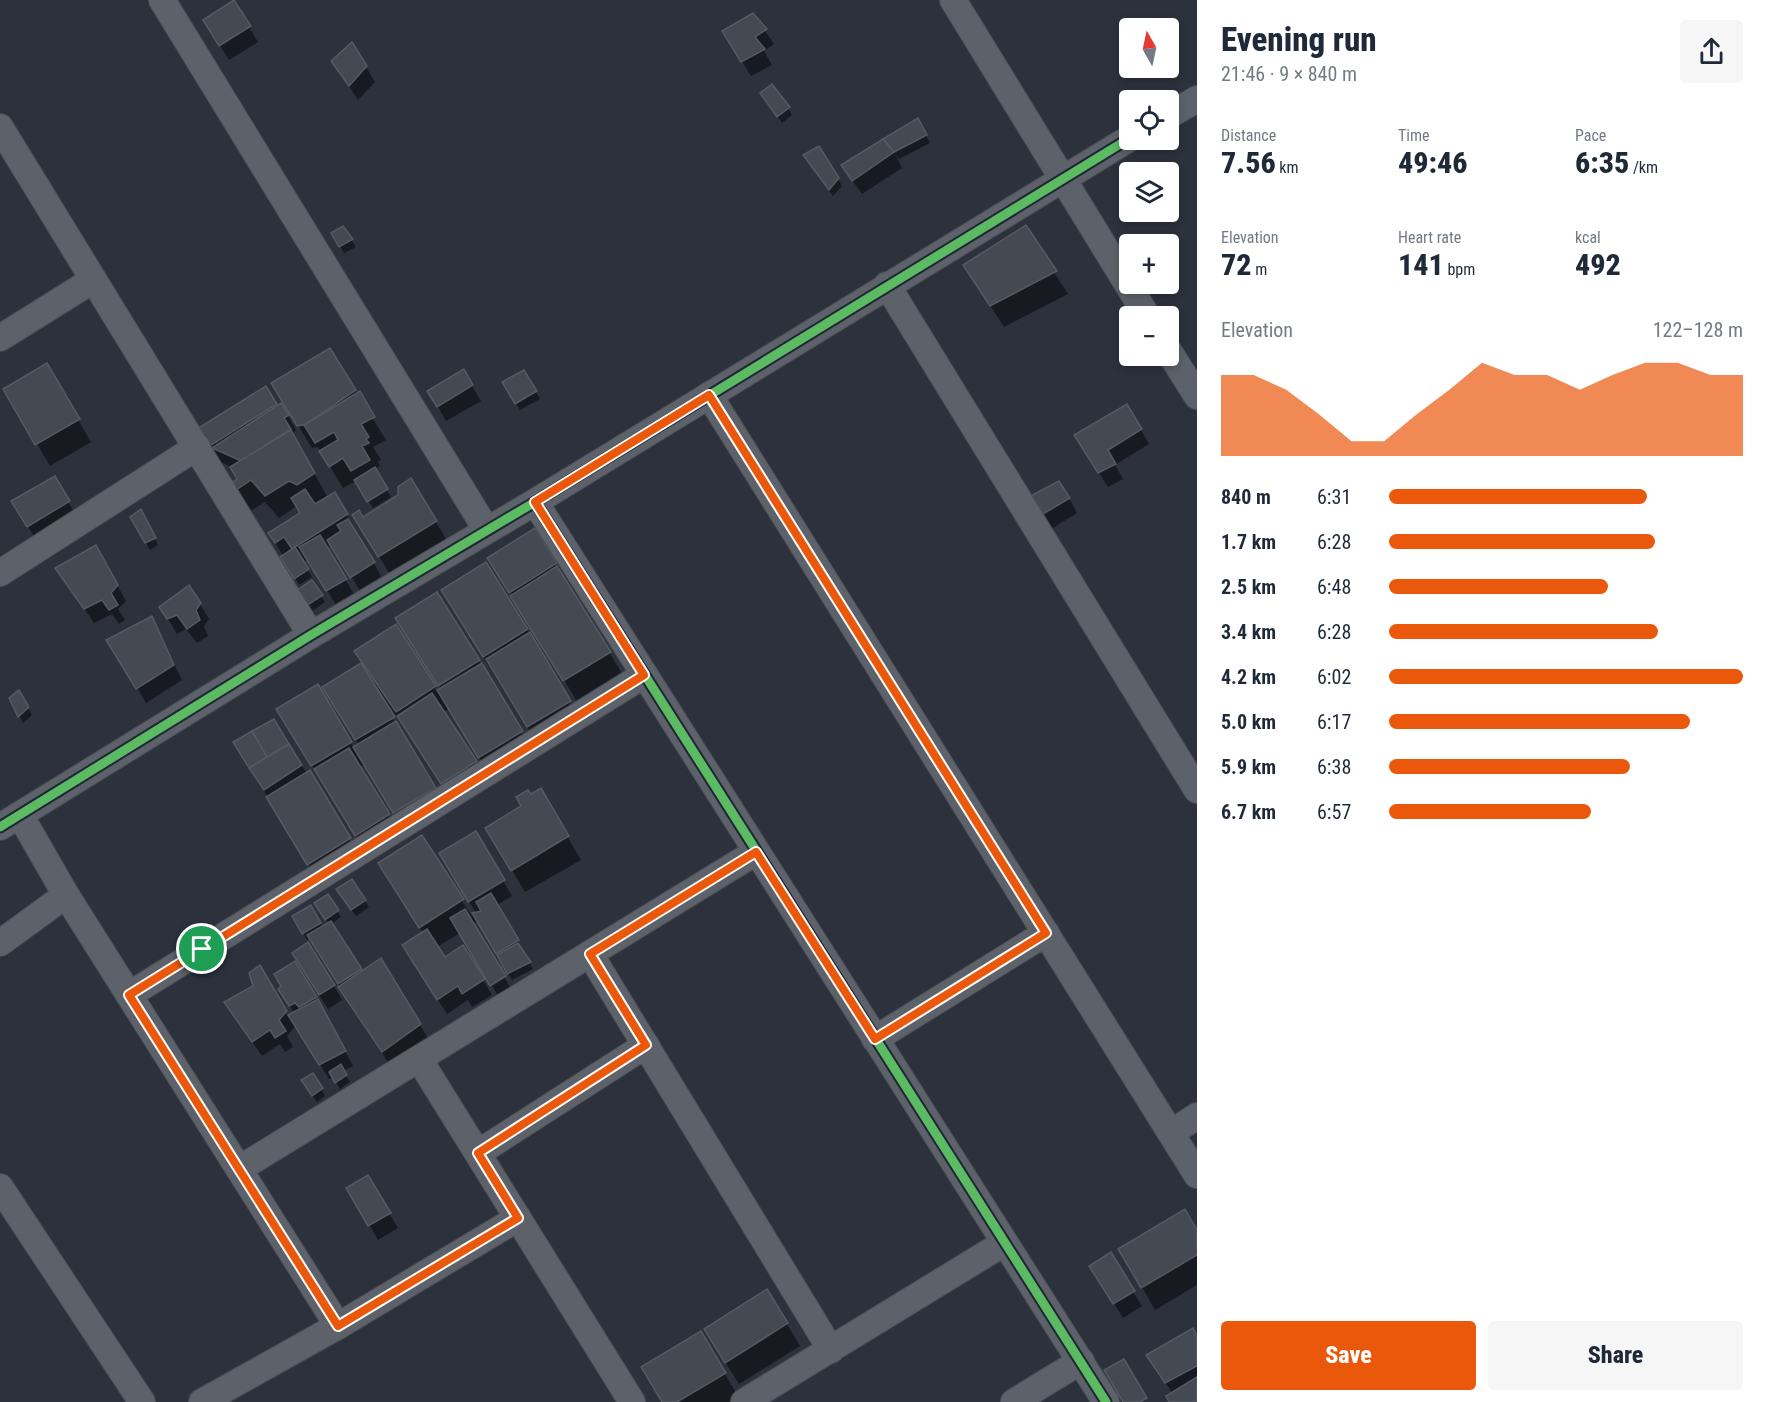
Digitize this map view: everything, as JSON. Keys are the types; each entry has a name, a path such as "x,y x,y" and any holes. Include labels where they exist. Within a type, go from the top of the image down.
{"street":[{"path":"162,0 486,529"},
{"path":"953,0 1142,306"},
{"path":"1179,110 1197,99"},
{"path":"0,127 311,635"},
{"path":"338,1326 66,895 10,821 311,635 486,529 535,502 1119,144"},
{"path":"0,338 93,280"},
{"path":"887,285 1197,790"},
{"path":"1178,366 1197,396"},
{"path":"709,395 1197,1175"},
{"path":"0,573 197,447"},
{"path":"535,502 1106,1402"},
{"path":"129,995 644,675"},
{"path":"239,1169 756,852"},
{"path":"0,943 66,895"},
{"path":"875,1039 1046,933"},
{"path":"590,954 831,1350"},
{"path":"478,1153 646,1045"},
{"path":"419,1059 632,1402"},
{"path":"1171,1133 1197,1116"},
{"path":"0,1187 142,1402"},
{"path":"202,1402 338,1326 518,1218"},
{"path":"744,1402 1004,1243"},
{"path":"1014,1402 1081,1361"}],"building":[{"path":"234,0 251,26 219,46 203,20"},
{"path":"753,13 767,29 755,37 765,49 741,62 722,31"},
{"path":"352,42 367,66 349,86 331,61"},
{"path":"772,84 790,107 777,117 760,93"},
{"path":"918,118 927,135 894,152 883,139"},
{"path":"883,139 894,152 852,181 841,165"},
{"path":"819,146 839,178 829,190 803,155"},
{"path":"1026,225 1057,271 990,306 963,265"},
{"path":"343,226 353,239 339,247 331,233"},
{"path":"330,348 356,390 304,425 297,426 271,383"},
{"path":"47,363 80,419 35,445 3,389"},
{"path":"464,369 473,385 437,407 427,391"},
{"path":"524,370 537,391 515,404 502,382"},
{"path":"266,386 277,404 208,447 197,429"},
{"path":"360,391 375,417 361,424 369,437 366,439 369,443 362,446 370,460 351,471 343,458 329,467 319,451 338,440 334,432 315,443 304,425"},
{"path":"281,403 289,415 284,418 291,429 241,461 212,448"},
{"path":"1127,404 1142,429 1108,450 1116,464 1098,473 1074,435"},
{"path":"291,430 315,473 297,485 289,481 265,496 251,480 236,490 232,483 237,479 230,467"},
{"path":"375,467 388,489 367,502 354,480"},
{"path":"55,476 70,501 27,527 11,501"},
{"path":"411,478 437,521 378,557 352,515 359,510 363,517 398,495 398,487"},
{"path":"1059,481 1070,498 1038,517 1023,500"},
{"path":"305,489 315,504 335,492 348,514 292,549 284,537 275,543 268,533 300,513 291,498"},
{"path":"141,509 156,538 145,543 130,517"},
{"path":"348,519 375,562 350,578 327,540 341,531 337,525"},
{"path":"535,528 557,563 509,593 487,558"},
{"path":"320,535 347,579 326,591 299,547"},
{"path":"96,545 118,585 111,593 118,605 109,610 102,600 84,609 55,568"},
{"path":"295,547 309,569 294,579 280,557"},
{"path":"486,562 528,629 483,657 441,590"},
{"path":"557,566 611,652 563,681 510,596"},
{"path":"312,580 323,595 303,608 293,593"},
{"path":"189,585 201,603 196,610 200,620 187,629 177,615 167,619 159,607"},
{"path":"437,592 480,660 438,686 395,618"},
{"path":"152,616 174,665 136,689 106,640"},
{"path":"396,624 436,686 396,712 354,651"},
{"path":"530,632 571,701 527,727 486,659"},
{"path":"361,663 395,717 355,740 322,687"},
{"path":"482,663 523,731 478,758 437,690"},
{"path":"318,684 352,742 311,766 276,709"},
{"path":"19,690 29,707 18,717 9,698"},
{"path":"432,693 477,761 441,784 397,716"},
{"path":"274,719 289,744 267,757 252,731"},
{"path":"396,721 436,788 393,813 353,747"},
{"path":"252,731 267,757 249,768 233,742"},
{"path":"289,744 302,765 264,790 249,768"},
{"path":"349,748 390,814 355,836 314,769"},
{"path":"310,770 351,838 307,865 266,797"},
{"path":"541,788 569,836 511,871 485,828 521,806 516,797 528,790 531,794"},
{"path":"476,831 505,880 468,902 439,853"},
{"path":"422,835 464,899 419,928 378,863"},
{"path":"352,879 366,900 351,910 336,889"},
{"path":"491,893 519,940 496,954 472,913 481,911 476,902"},
{"path":"328,894 339,910 325,920 314,903"},
{"path":"311,905 321,923 302,934 292,916"},
{"path":"465,909 506,976 490,986 450,918"},
{"path":"331,921 362,969 338,984 307,935"},
{"path":"427,929 445,957 463,945 485,979 462,994 458,986 437,1000 402,945"},
{"path":"308,942 335,985 319,995 292,953"},
{"path":"518,943 531,962 507,974 497,955"},
{"path":"381,958 421,1024 382,1052 338,987"},
{"path":"295,961 317,997 299,1007 295,1003 289,1006 278,989 281,986 274,974"},
{"path":"260,965 287,1011 279,1020 286,1031 275,1038 270,1030 252,1042 224,1002 253,986 249,973"},
{"path":"318,999 346,1051 319,1065 288,1015"},
{"path":"341,1064 347,1075 335,1083 329,1072"},
{"path":"313,1073 323,1088 312,1096 301,1080"},
{"path":"368,1175 391,1213 368,1226 346,1188"},
{"path":"1185,1209 1197,1230 1197,1255 1141,1288 1118,1249"},
{"path":"1111,1252 1135,1291 1113,1304 1089,1266"},
{"path":"767,1289 788,1323 725,1363 704,1329"},
{"path":"1193,1328 1197,1336 1197,1366 1165,1383 1146,1355"},
{"path":"701,1331 726,1373 677,1402 662,1402 641,1367"},
{"path":"1124,1359 1147,1398 1140,1402 1123,1402 1104,1370"},
{"path":"1197,1377 1197,1402 1169,1402 1166,1396"}],"cycle path":[{"path":"0,827 311,635 535,502 1119,145"},
{"path":"535,502 1106,1402"}],"route":[{"path":"709,395 1046,933 875,1039 756,852 590,954 646,1045 478,1153 518,1218 338,1326 129,995 202,949 644,675 535,502 709,395"}]}
